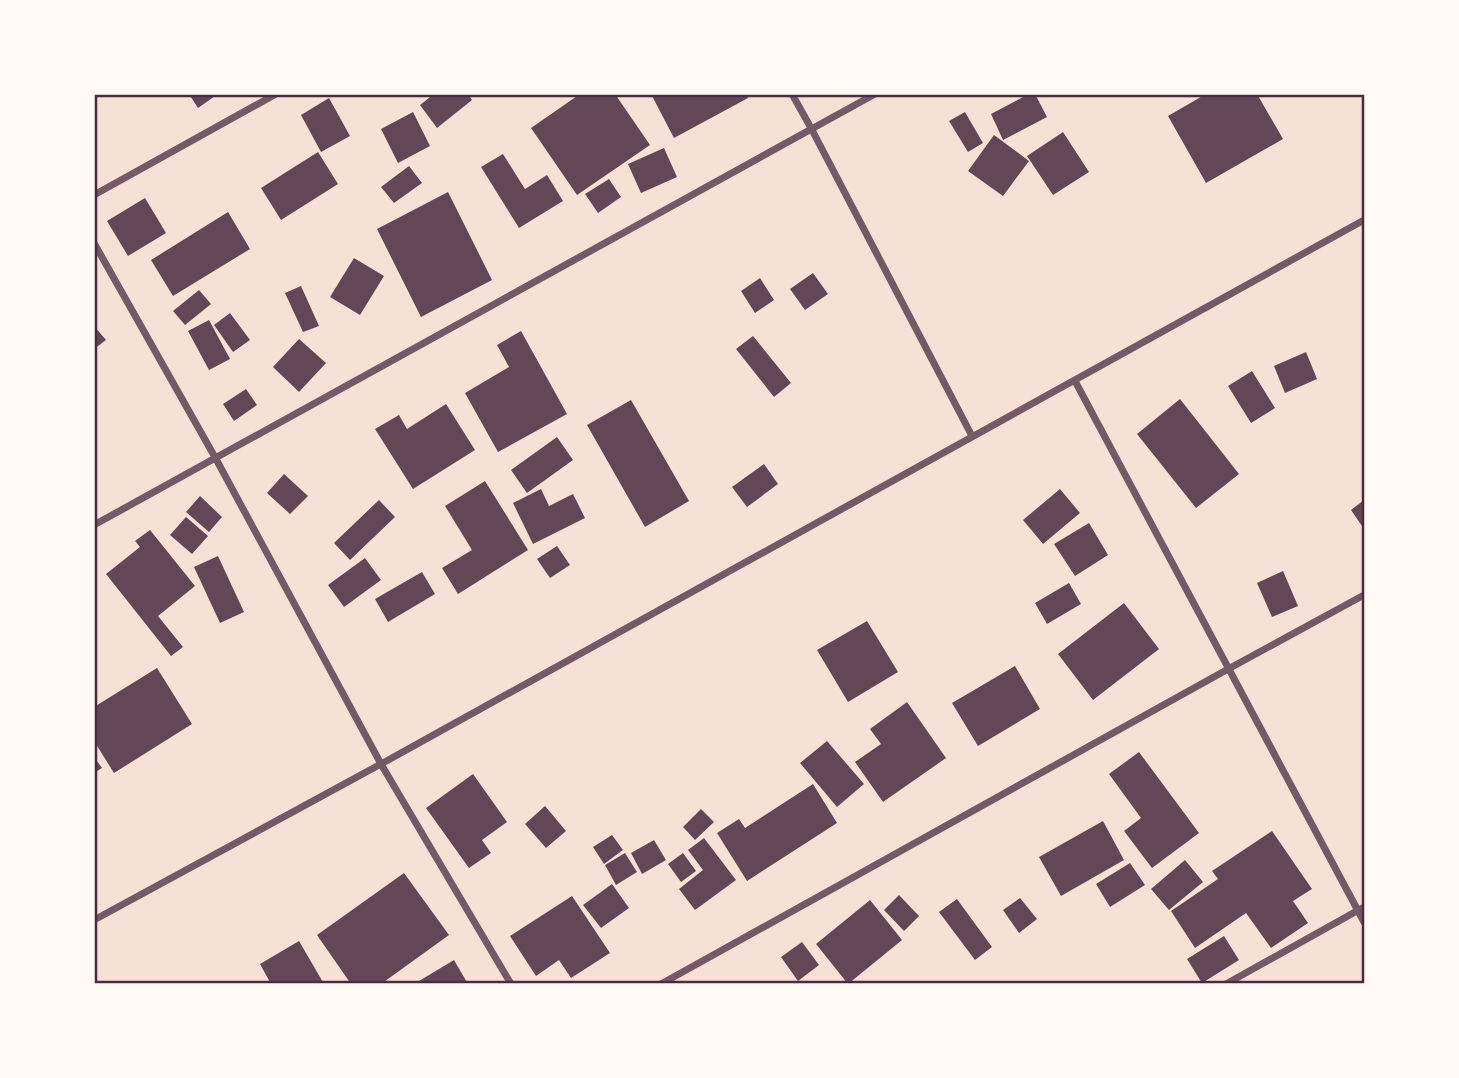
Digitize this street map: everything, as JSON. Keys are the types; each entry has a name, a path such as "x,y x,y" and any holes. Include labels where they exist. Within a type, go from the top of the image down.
{"street":[{"path":"94,195 276,94"},
{"path":"792,94 972,436"},
{"path":"94,526 875,94"},
{"path":"94,920 1364,220"},
{"path":"94,243 216,459 381,764 511,984"},
{"path":"1075,381 1362,909 1364,922"},
{"path":"661,984 1364,595"},
{"path":"1226,984 1362,909"}],"building":[{"path":"189,94 218,94 198,108"},
{"path":"434,94 468,94 472,100 437,128 420,105"},
{"path":"580,94 615,94 650,145 577,195 531,128"},
{"path":"651,94 746,94 748,98 674,138"},
{"path":"1029,94 1035,94 1047,117 1003,140 991,114"},
{"path":"1206,94 1257,94 1283,139 1206,183 1168,116"},
{"path":"329,98 350,136 321,152 301,115"},
{"path":"413,112 430,146 398,163 381,129"},
{"path":"965,112 983,143 968,152 949,121"},
{"path":"1063,132 1089,172 1053,195 1027,156"},
{"path":"994,135 1029,161 1003,196 968,171"},
{"path":"664,148 677,177 641,193 628,164"},
{"path":"318,152 338,184 281,220 261,188"},
{"path":"503,154 525,189 547,175 563,201 519,228 481,167"},
{"path":"409,166 422,183 394,203 381,187"},
{"path":"609,179 621,197 598,213 585,194"},
{"path":"448,192 492,280 421,317 377,229"},
{"path":"145,198 166,233 128,256 107,221"},
{"path":"228,212 250,249 173,296 151,260"},
{"path":"354,258 384,276 360,315 330,297"},
{"path":"813,273 828,294 805,310 790,289"},
{"path":"760,278 774,300 755,313 741,291"},
{"path":"301,286 319,326 303,332 285,293"},
{"path":"199,290 211,304 185,325 173,311"},
{"path":"230,313 250,340 233,352 214,325"},
{"path":"209,320 230,359 209,370 188,331"},
{"path":"94,326 106,340 94,349"},
{"path":"521,331 567,414 498,452 465,393 509,367 497,345"},
{"path":"753,336 791,383 774,397 736,349"},
{"path":"299,339 326,363 299,392 273,367"},
{"path":"1306,352 1317,379 1285,393 1274,366"},
{"path":"1252,371 1275,408 1251,423 1228,386"},
{"path":"246,389 257,405 234,421 223,404"},
{"path":"1180,399 1239,474 1196,508 1137,434"},
{"path":"631,400 689,501 645,527 587,425"},
{"path":"446,404 475,450 413,489 375,429 399,415 407,429"},
{"path":"557,437 573,460 527,493 511,470"},
{"path":"764,464 778,484 747,507 732,487"},
{"path":"284,474 308,496 290,514 267,493"},
{"path":"485,481 528,550 458,594 442,568 472,550 445,506"},
{"path":"541,489 549,506 573,494 585,518 533,544 513,503"},
{"path":"1060,489 1080,513 1043,544 1023,520"},
{"path":"200,496 222,517 209,532 186,512"},
{"path":"379,500 395,517 350,560 334,543"},
{"path":"1364,500 1364,529 1351,510"},
{"path":"186,517 208,536 192,554 170,535"},
{"path":"1089,523 1108,555 1075,576 1054,544"},
{"path":"150,530 195,586 158,616 183,647 171,656 106,574 140,547 135,541"},
{"path":"557,546 570,565 550,578 537,559"},
{"path":"218,556 244,612 220,623 194,567"},
{"path":"365,558 381,580 344,607 328,585"},
{"path":"1283,571 1298,606 1272,617 1257,583"},
{"path":"422,572 435,594 388,622 375,599"},
{"path":"1069,583 1081,604 1047,624 1035,603"},
{"path":"1124,603 1159,649 1093,700 1058,654"},
{"path":"867,621 898,672 848,702 817,650"},
{"path":"1015,666 1040,709 978,746 952,703"},
{"path":"157,668 192,724 114,773 94,741 94,707"},
{"path":"907,702 946,758 883,802 855,762 881,744 870,729"},
{"path":"827,741 864,784 837,807 800,763"},
{"path":"1139,752 1199,833 1152,868 1124,831 1141,818 1109,774"},
{"path":"94,757 102,768 94,773"},
{"path":"473,774 507,822 482,840 491,853 469,868 426,808"},
{"path":"813,784 837,823 747,881 717,833 739,819 745,828"},
{"path":"545,806 566,831 546,848 525,824"},
{"path":"701,809 714,822 695,840 683,827"},
{"path":"1103,821 1124,860 1061,896 1039,857"},
{"path":"1272,831 1312,889 1293,901 1308,923 1271,948 1246,913 1195,948 1171,911 1218,879 1212,871"},
{"path":"612,835 623,850 604,864 593,847"},
{"path":"704,838 736,880 695,910 679,889 703,870 688,850"},
{"path":"654,840 666,860 642,874 631,853"},
{"path":"625,853 637,872 616,885 605,865"},
{"path":"683,853 696,871 681,882 668,864"},
{"path":"1185,860 1203,882 1169,910 1151,889"},
{"path":"1130,863 1145,885 1110,907 1096,884"},
{"path":"404,873 449,935 381,984 351,984 317,935"},
{"path":"612,884 629,908 601,928 583,905"},
{"path":"899,895 919,916 904,931 884,910"},
{"path":"572,896 610,953 571,978 559,960 536,976 510,936"},
{"path":"1020,898 1037,919 1019,933 1003,910"},
{"path":"957,899 992,947 975,960 939,912"},
{"path":"870,900 902,940 848,984 816,944"},
{"path":"1224,936 1239,960 1202,983 1187,959"},
{"path":"299,941 324,984 271,984 260,964"},
{"path":"802,942 819,965 798,981 781,957"},
{"path":"454,960 468,984 414,984"}]}
